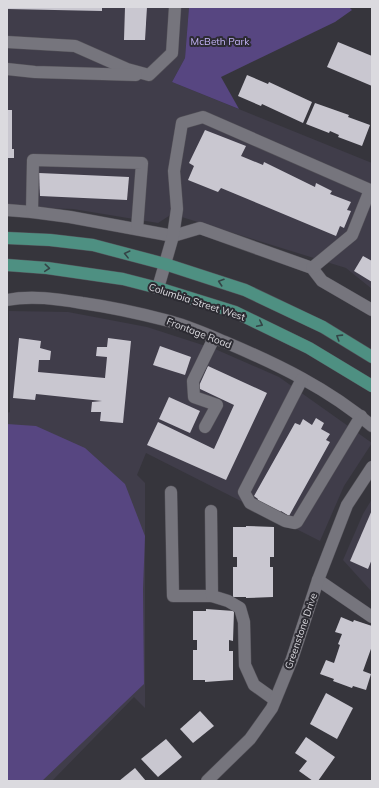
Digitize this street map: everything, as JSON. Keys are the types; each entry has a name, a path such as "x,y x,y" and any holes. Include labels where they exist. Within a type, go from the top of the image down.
{"main road":[{"path":"7,238 50,240 93,245 165,264 245,290 323,327 372,357"},
{"name":"Columbia Street West","path":"7,265 48,268 123,279 236,312 309,348 372,386"}],"street":[{"path":"7,69 35,72 149,75 172,52 175,7"},
{"path":"7,42 75,46 127,69 149,75"},
{"path":"158,288 173,236 177,209 174,171 182,123 203,117 370,190 352,235 312,268"},
{"path":"32,212 33,160 142,163 137,230"},
{"path":"7,210 32,212 173,236 200,228 312,268 322,281 372,310"},
{"name":"Frontage Road","path":"7,300 21,298 53,299 97,305 167,320 254,354 302,379 361,416 372,426"},
{"path":"205,427 217,405 194,397 193,381 214,338"},
{"path":"302,379 244,492 250,503 286,520 295,523 297,522 361,416"},
{"name":"Greenstone Drive","path":"207,781 250,739 272,708 292,659 318,580 347,505 372,467"},
{"path":"172,492 173,596 212,596 228,601 240,608 244,622 245,665 254,684 275,700"},
{"path":"211,511 212,596"},
{"path":"318,580 372,617"}],"shaded area":[{"path":"7,7 189,7 185,58 172,82 372,163 372,289 346,268 172,214 158,223 73,209 7,207"},
{"path":"9,311 68,312 147,327 215,349 279,377 372,443 344,486 320,541 146,453 137,475 145,483 145,708 134,697 52,781 7,781 7,413 10,412"},
{"path":"372,499 372,592 343,560 363,514"}],"green space":[{"name":"McBeth Park","path":"189,7 349,7 352,10 335,22 221,77 239,109 172,82 185,58"},
{"path":"7,424 36,426 85,448 125,484 145,536 143,589 144,684 42,781 7,781"}],"building":[{"path":"7,7 102,7 102,11 7,9"},
{"path":"125,7 147,7 145,40 124,40"},
{"path":"338,42 372,56 372,86 327,67"},
{"path":"247,75 268,84 269,82 312,102 303,123 262,104 261,106 238,96"},
{"path":"315,103 349,115 348,117 370,125 362,146 338,137 339,135 330,131 329,133 306,124"},
{"path":"7,110 12,110 12,149 14,149 14,158 7,158"},
{"path":"205,130 246,146 241,156 263,165 264,162 315,187 316,183 332,191 330,194 351,202 347,210 351,211 344,228 340,226 336,236 221,188 218,192 188,180 194,166 189,163"},
{"path":"39,173 129,177 127,200 40,196"},
{"path":"363,256 372,261 372,282 354,271"},
{"path":"19,338 41,341 40,348 51,351 50,360 39,360 38,372 105,378 107,357 96,356 97,347 107,347 108,338 131,341 123,423 100,421 101,412 91,412 92,402 102,401 36,394 35,400 13,398"},
{"path":"160,346 191,357 185,375 153,365"},
{"path":"208,366 267,393 226,480 147,445 158,422 214,449 234,405 198,388"},
{"path":"169,397 200,411 190,433 159,419"},
{"path":"316,418 324,423 321,429 330,434 326,440 330,442 289,516 281,511 279,514 257,501 258,499 254,496 295,423 300,425 303,419 312,425"},
{"path":"372,510 372,559 368,569 350,561"},
{"path":"233,527 274,527 274,557 270,557 270,567 273,567 273,597 233,597 233,567 237,567 237,557 233,557"},
{"path":"206,609 234,611 233,641 229,640 229,651 233,651 233,680 205,682 205,680 193,680 193,650 197,650 197,640 193,640 193,611 206,611"},
{"path":"341,617 353,622 354,620 372,626 372,646 363,671 371,674 366,690 353,686 352,688 333,681 334,679 320,674 326,660 334,663 342,634 335,632"},
{"path":"326,693 353,708 337,739 310,724"},
{"path":"200,711 214,726 193,743 180,729"},
{"path":"306,737 335,757 318,781 313,781 299,771 307,761 295,753"},
{"path":"166,739 182,757 158,777 141,759"},
{"path":"135,768 146,781 119,781"}]}
